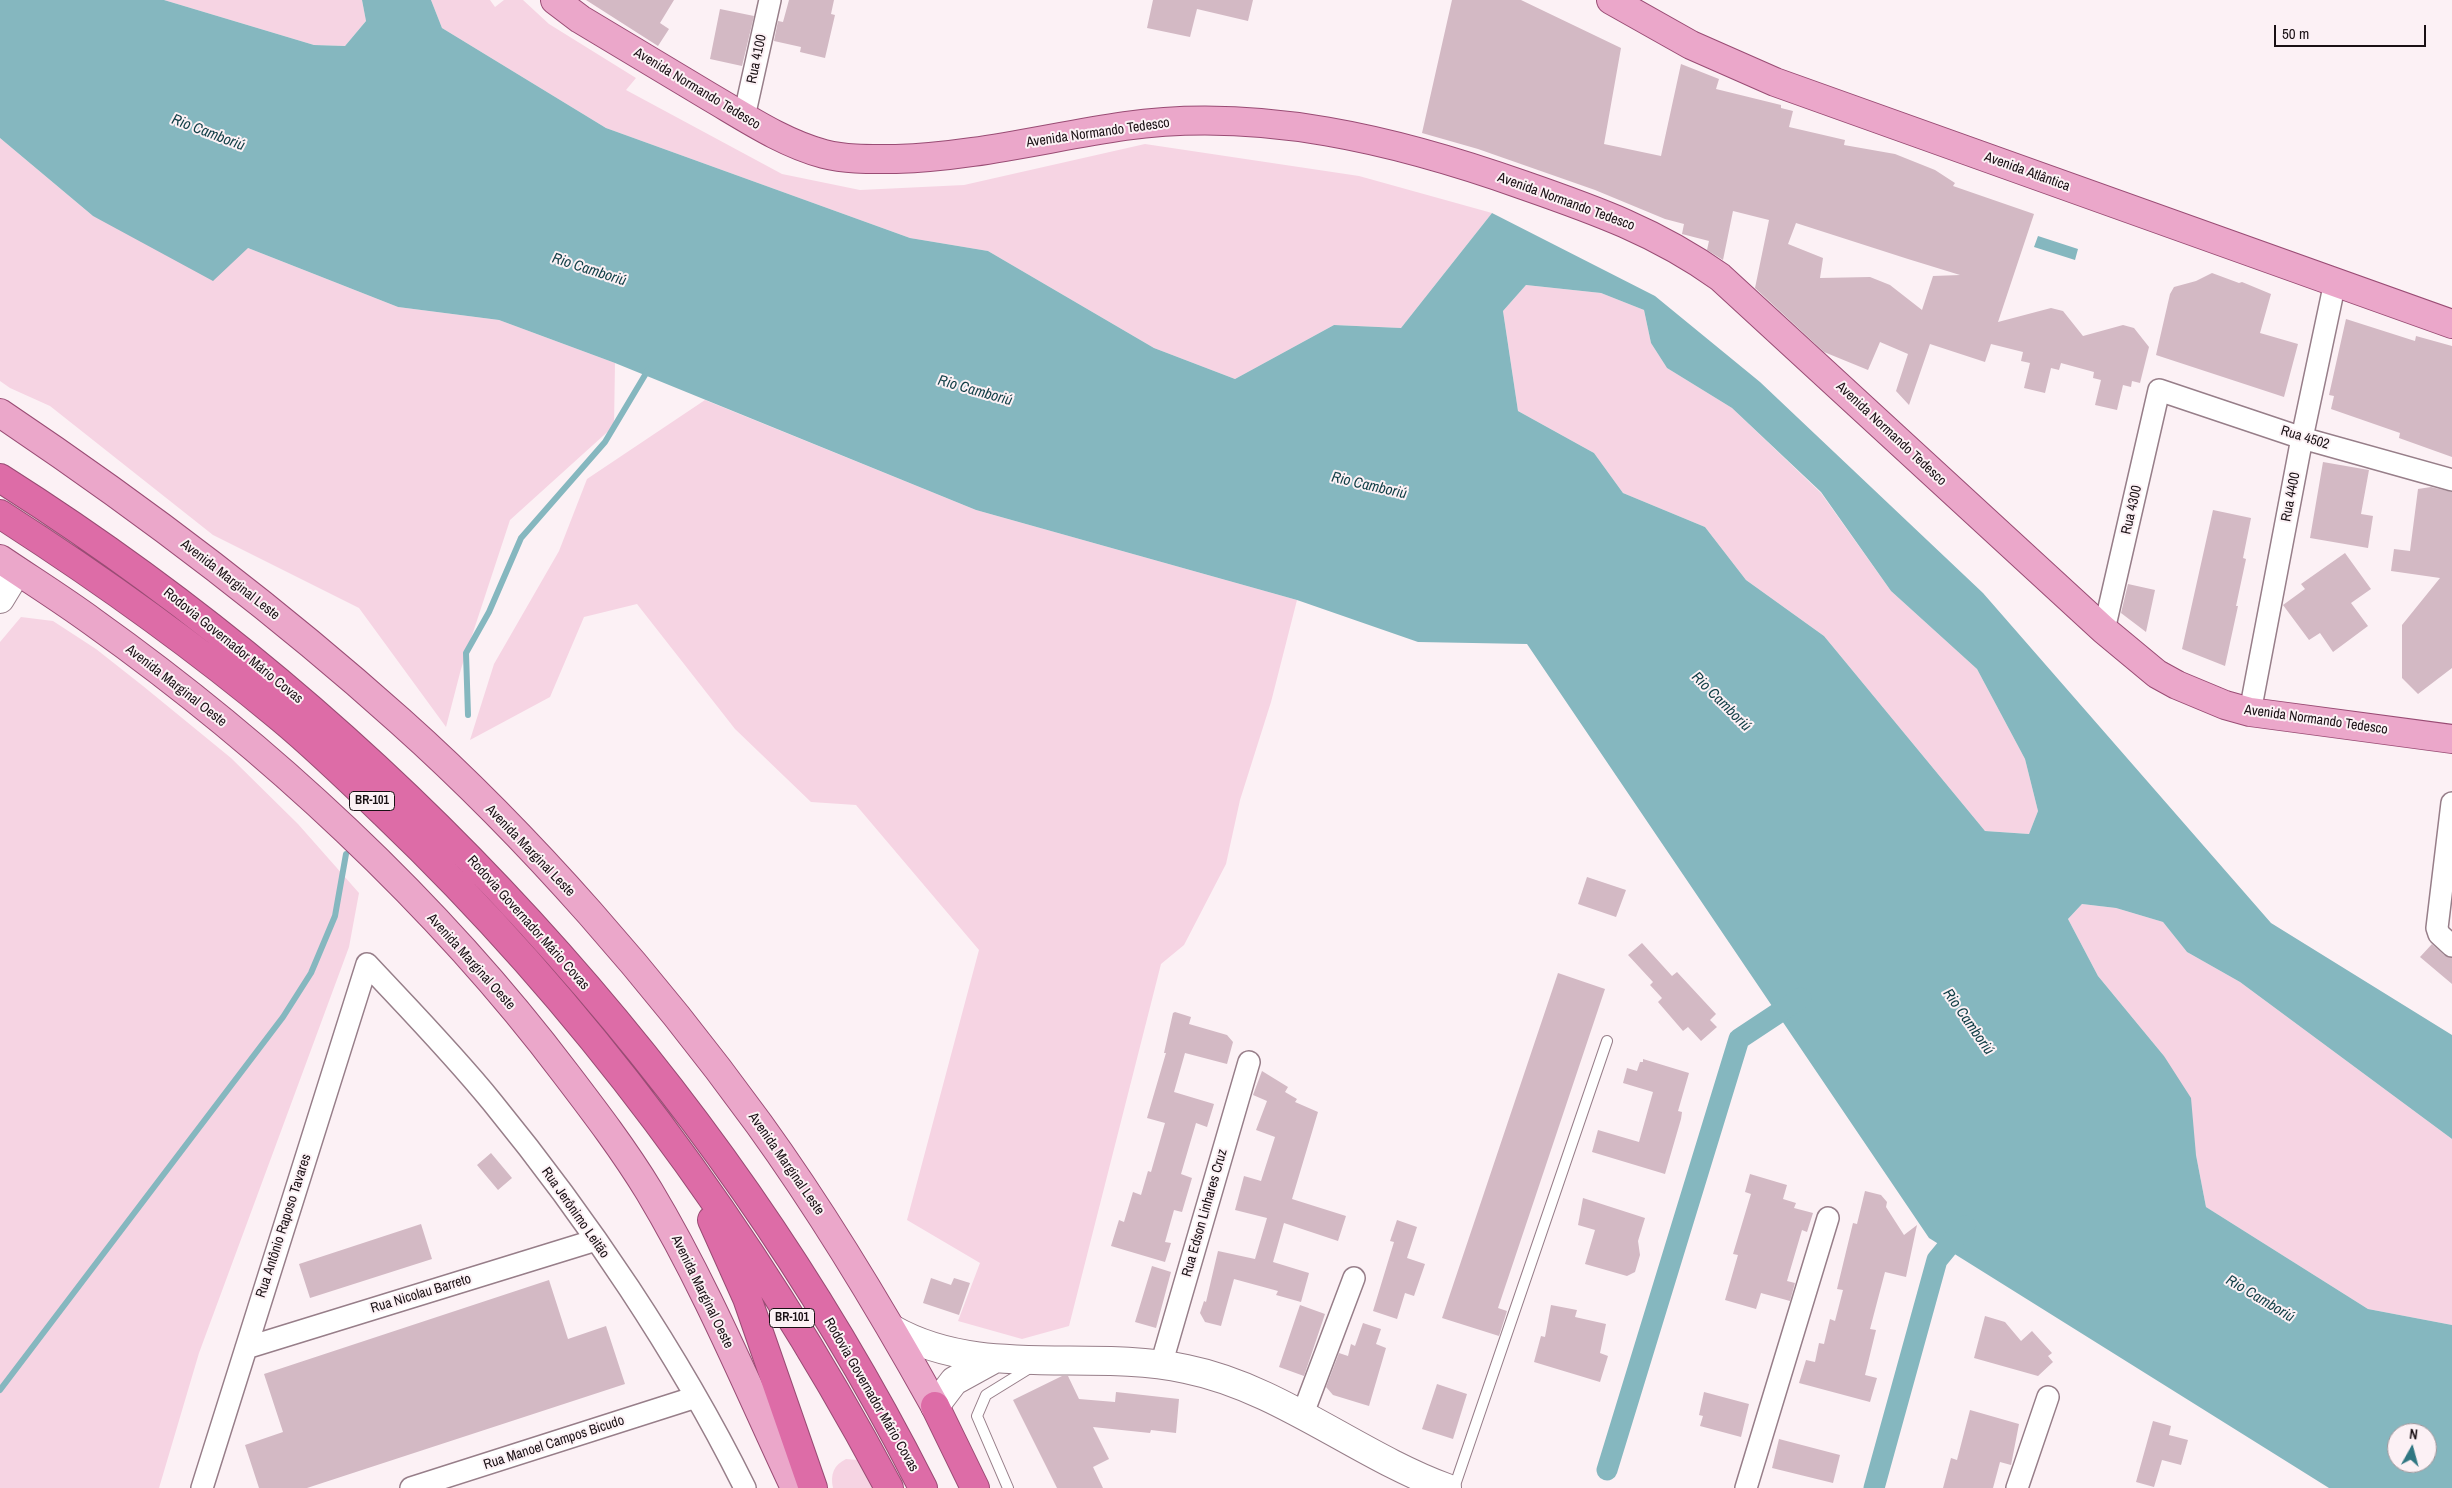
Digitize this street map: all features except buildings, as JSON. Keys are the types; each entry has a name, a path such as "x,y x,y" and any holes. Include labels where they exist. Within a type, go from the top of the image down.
{"highway":[{"name":"Rodovia Governador Mário Covas","path":"0,478 169,594 274,677 363,754 511,902 634,1044 690,1114 737,1180 848,1353 923,1488"},
{"name":"Rodovia Governador Mário Covas","path":"0,514 129,600 201,654 283,720 350,780 431,858 532,967 633,1090 682,1155 785,1306 829,1378 889,1488"},
{"path":"682,1155 747,1298 813,1488"},
{"path":"935,1406 975,1488"}],"main road":[{"name":"Avenida Normando Tedesco","path":"555,0 580,19 744,117 805,147 824,154 868,159 950,155 1156,123 1198,120 1261,123 1387,143 1435,156 1592,208 1675,246 1720,277 2104,630 2139,660 2170,681 2225,706 2250,712 2452,739"},
{"name":"Avenida Atlântica","path":"1611,0 1692,44 1775,82 2452,324"},
{"name":"Avenida Marginal Leste","path":"0,413 59,453 226,576 394,716 493,811 577,900 676,1014 759,1124 834,1232 935,1406"},
{"path":"0,599 9,565"},
{"name":"Avenida Marginal Oeste","path":"9,565 93,622 249,744 399,883 486,974 563,1070 607,1129 647,1188 684,1251 795,1488"},
{"path":"892,1329 933,1348 994,1359 1044,1359 1161,1365 1210,1375 1302,1416 1413,1475 1446,1488"},
{"path":"935,1406 954,1381 994,1359"},
{"path":"1366,1450 1401,1488"}],"street":[{"name":"Rua 4100","path":"744,117 770,0"},
{"name":"Rua 4400","path":"2250,712 2302,438 2335,282"},
{"name":"Rua 4300","path":"2104,630 2159,390"},
{"name":"Rua 4502","path":"2159,390 2302,438 2452,480"},
{"path":"2452,803 2437,928 2439,934 2452,946"},
{"name":"Rua Jerônimo Leitão","path":"367,964 449,1052 492,1102 596,1240 696,1397 745,1488"},
{"name":"Rua Antônio Raposo Tavares","path":"202,1488 367,964"},
{"name":"Rua Edson Linhares Cruz","path":"1161,1365 1249,1062"},
{"path":"1746,1488 1828,1218"},
{"name":"Rua Nicolau Barreto","path":"246,1348 596,1240"},
{"path":"1302,1416 1354,1278"},
{"name":"Rua Manoel Campos Bicudo","path":"411,1488 696,1397"},
{"path":"2018,1488 2048,1397"}],"lane":[{"path":"1454,1488 1607,1041"},
{"path":"1008,1488 977,1416 986,1395 1044,1359"}],"shaded area":[{"path":"164,0 362,0 366,21 345,46 314,45"},
{"path":"431,0 490,0 495,7 504,0 523,0 549,24 636,78 626,90 782,174 860,190 964,185 1145,144 1359,176 1492,213 1401,328 1334,325 1235,379 1154,348 988,251 910,238 606,128 442,28"},
{"path":"0,138 93,216 248,248 398,307 499,320 615,363 614,426 510,520 461,669 446,727 359,608 213,535 50,406 10,388 0,381"},
{"path":"1526,285 1601,293 1644,310 1651,343 1667,368 1732,408 1821,493 1891,591 1977,669 2025,759 2038,811 2029,834 1985,831 1824,636 1746,580 1705,527 1623,493 1594,453 1518,411 1503,311"},
{"path":"705,400 976,510 1297,600 1271,702 1240,800 1226,864 1184,945 1161,964 1069,1326 1022,1339 958,1321 980,1263 907,1220 979,950 856,805 811,802 735,729 637,604 584,617 550,697 470,740 494,664 559,551 587,479"},
{"path":"21,617 53,621 96,649 143,686 231,758 298,824 359,893 349,947 199,1353 159,1488 0,1488 0,642"},
{"path":"2082,904 2116,908 2163,922 2187,952 2240,982 2452,1139 2452,1325 2368,1309 2206,1207 2196,1155 2164,1056 2098,976 2068,919"},
{"path":"846,1459 858,1460 876,1488 833,1488 832,1478 834,1470 838,1464"}],"water":[{"name":"Rio Camboriú","path":"0,0 164,0 314,45 345,46 366,21 362,0 431,0 442,28 606,128 910,238 988,251 1154,348 1235,379 1334,325 1401,328 1492,213 1655,296 1760,382 1983,593 2271,923 2452,1035 2452,1139 2240,982 2187,952 2163,922 2116,908 2082,904 2068,919 2098,976 2164,1056 2191,1098 2196,1155 2206,1207 2368,1309 2452,1325 2452,1488 2329,1488 1929,1238 1527,644 1418,642 1297,600 976,510 615,363 499,320 398,307 248,248 213,281 93,216 0,138","holes":["1526,285 1601,293 1644,310 1651,343 1667,368 1732,408 1821,492 1891,591 1977,669 2025,759 2038,811 2029,834 1985,831 1824,636 1746,580 1705,527 1623,493 1594,453 1518,411 1503,311"]},
{"path":"2038,236 2078,249 2075,260 2034,247"}],"waterway":[{"path":"468,715 466,653 489,612 521,538 605,442 648,370"},
{"path":"0,1390 283,1017 311,973 335,916 346,854"},
{"path":"1607,1470 1739,1039 1801,998"},
{"path":"1874,1488 1937,1260 1965,1226"}]}
